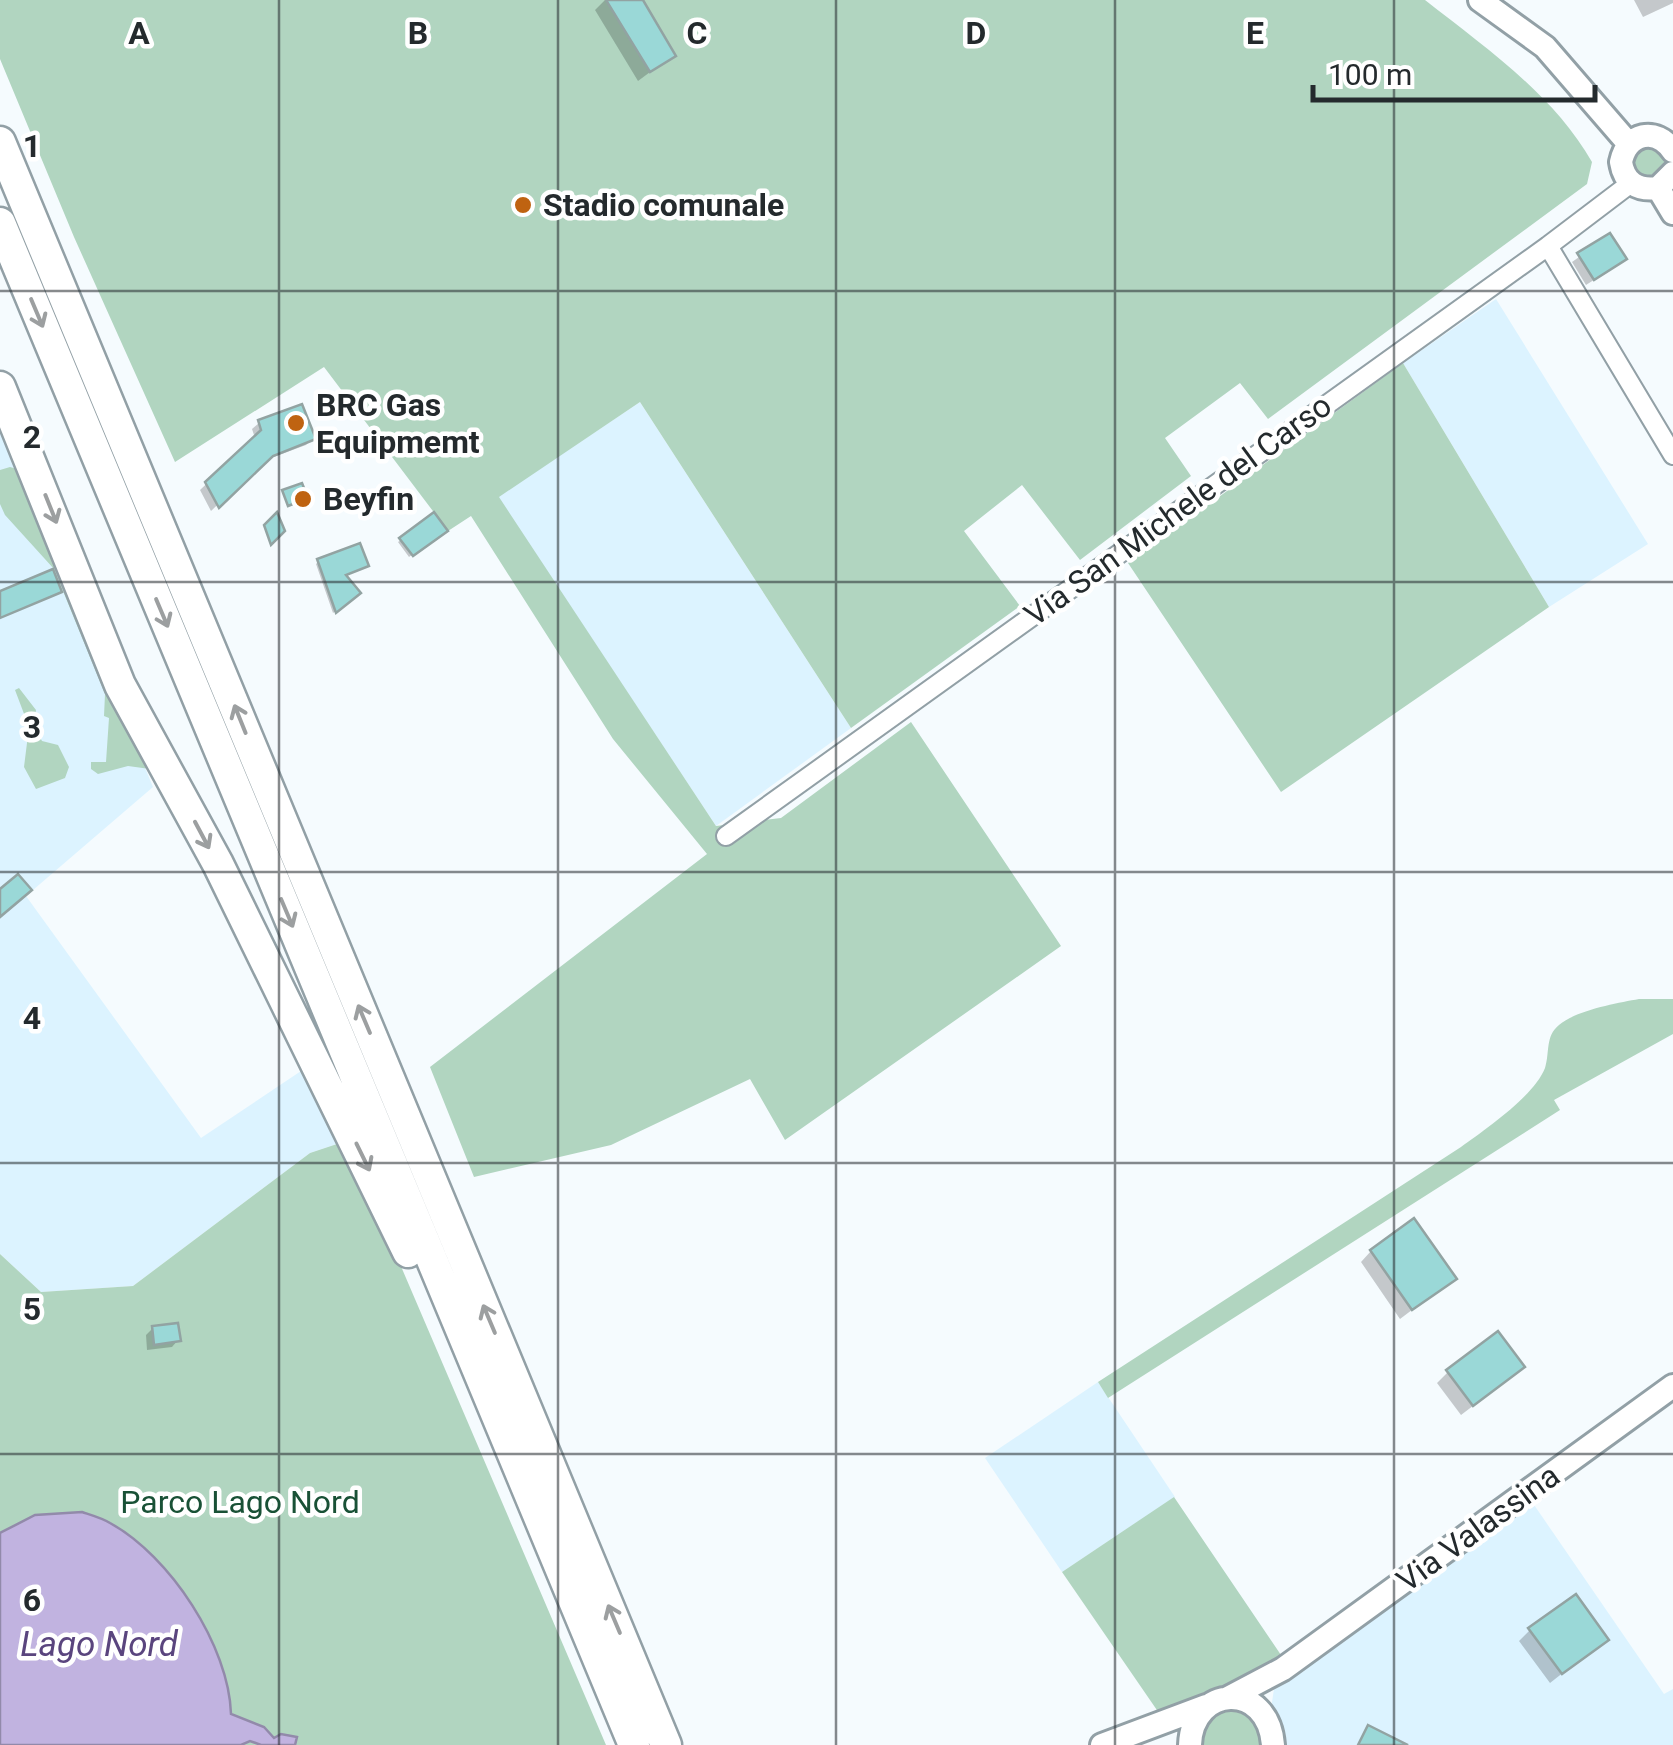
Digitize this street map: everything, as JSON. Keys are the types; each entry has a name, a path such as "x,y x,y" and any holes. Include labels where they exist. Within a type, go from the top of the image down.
{"highway":[{"path":"0,142 666,1745"},
{"path":"0,223 634,1745"},
{"path":"0,387 120,685 218,864 352,1134 417,1270 532,1540 538,1550 559,1565"}],"street":[{"path":"1480,0 1545,47 1628,144"},
{"path":"1673,151 1662,138 1644,135 1628,144 1621,162 1631,183 1641,188 1665,180 1673,212"},
{"name":"Via San Michele del Carso","path":"726,836 1631,183"},
{"path":"1548,246 1673,455"},
{"name":"Via Valassina","path":"1102,1745 1218,1702 1283,1669 1673,1386"},
{"path":"1273,1745 1264,1708 1269,1690 1283,1669"},
{"path":"1146,1730 1167,1733 1187,1745 1194,1723 1218,1702 1255,1704 1266,1717"}],"shaded area":[{"path":"1496,299 1648,544 1549,607 1403,363"},
{"path":"640,402 851,728 716,826 498,497"},
{"path":"0,417 153,787 26,896 201,1138 307,1067 340,1143 310,1153 133,1286 41,1292 0,1254"},
{"path":"1098,1382 1175,1497 1062,1572 985,1458"},
{"path":"1530,1499 1664,1694 1673,1689 1673,1745 1276,1745 1271,1709 1275,1682"}],"green space":[{"path":"0,0 1425,0 1538,94 1576,137 1592,162 1587,184 1268,419 1240,383 1165,438 1191,476 1080,560 1022,485 964,531 1020,606 851,728 640,402 499,497 716,826 781,818 911,722 1061,946 785,1140 750,1079 611,1145 474,1177 430,1067 707,854 613,739 471,516 448,531 324,367 175,462 74,237 0,59"},
{"path":"1649,146 1660,151 1665,162 1660,173 1649,178 1638,173 1633,162 1638,151"},
{"path":"1403,363 1549,607 1281,792 1128,563"},
{"path":"17,469 150,769 128,766 98,774 91,769 91,762 106,762 109,718 104,716 105,694 54,569 5,515 0,504 0,470"},
{"path":"19,688 36,710 33,725 42,741 58,745 69,767 65,778 36,789 24,767 29,727 15,690"},
{"path":"1639,999 1673,999 1673,1034 1554,1100 1560,1110 1108,1398 1098,1382 1461,1147 1508,1111 1539,1079 1552,1034 1559,1025 1586,1011"},
{"name":"Parco Lago Nord","path":"340,1143 376,1208 606,1745 0,1745 0,1254 41,1292 133,1286 310,1153"},
{"path":"1174,1497 1281,1655 1239,1681 1161,1716 1062,1572"},
{"path":"1235,1710 1255,1719 1263,1745 1202,1745 1211,1720"}],"water":[{"name":"Lago Nord","path":"82,1512 107,1521 132,1538 174,1580 208,1632 220,1660 231,1714 264,1727 274,1738 281,1734 297,1737 295,1745 261,1745 250,1741 241,1745 0,1745 0,1533 35,1515"}],"building":[{"path":"606,0 643,0 676,56 650,72"},
{"path":"1610,233 1627,259 1594,280 1577,253"},
{"path":"302,404 316,439 273,456 219,508 205,482 261,430 258,420"},
{"path":"302,483 308,498 288,506 282,490"},
{"path":"277,512 285,531 271,545 264,525"},
{"path":"434,512 448,531 413,556 399,538"},
{"path":"360,543 369,566 346,575 361,593 336,613 317,559"},
{"path":"53,569 62,592 0,618 0,591"},
{"path":"18,874 32,890 0,917 0,889"},
{"path":"1414,1218 1457,1279 1412,1310 1370,1250"},
{"path":"178,1323 181,1341 154,1345 152,1326"},
{"path":"1498,1331 1525,1367 1473,1406 1446,1370"},
{"path":"1576,1594 1609,1640 1562,1674 1528,1628"},
{"path":"1368,1725 1408,1745 1358,1745"}],"place":[{"name":"Stadio comunale","path":"523,205"},
{"name":"BRC Gas Equipmemt","path":"296,423"},
{"name":"Beyfin","path":"303,499"}]}
